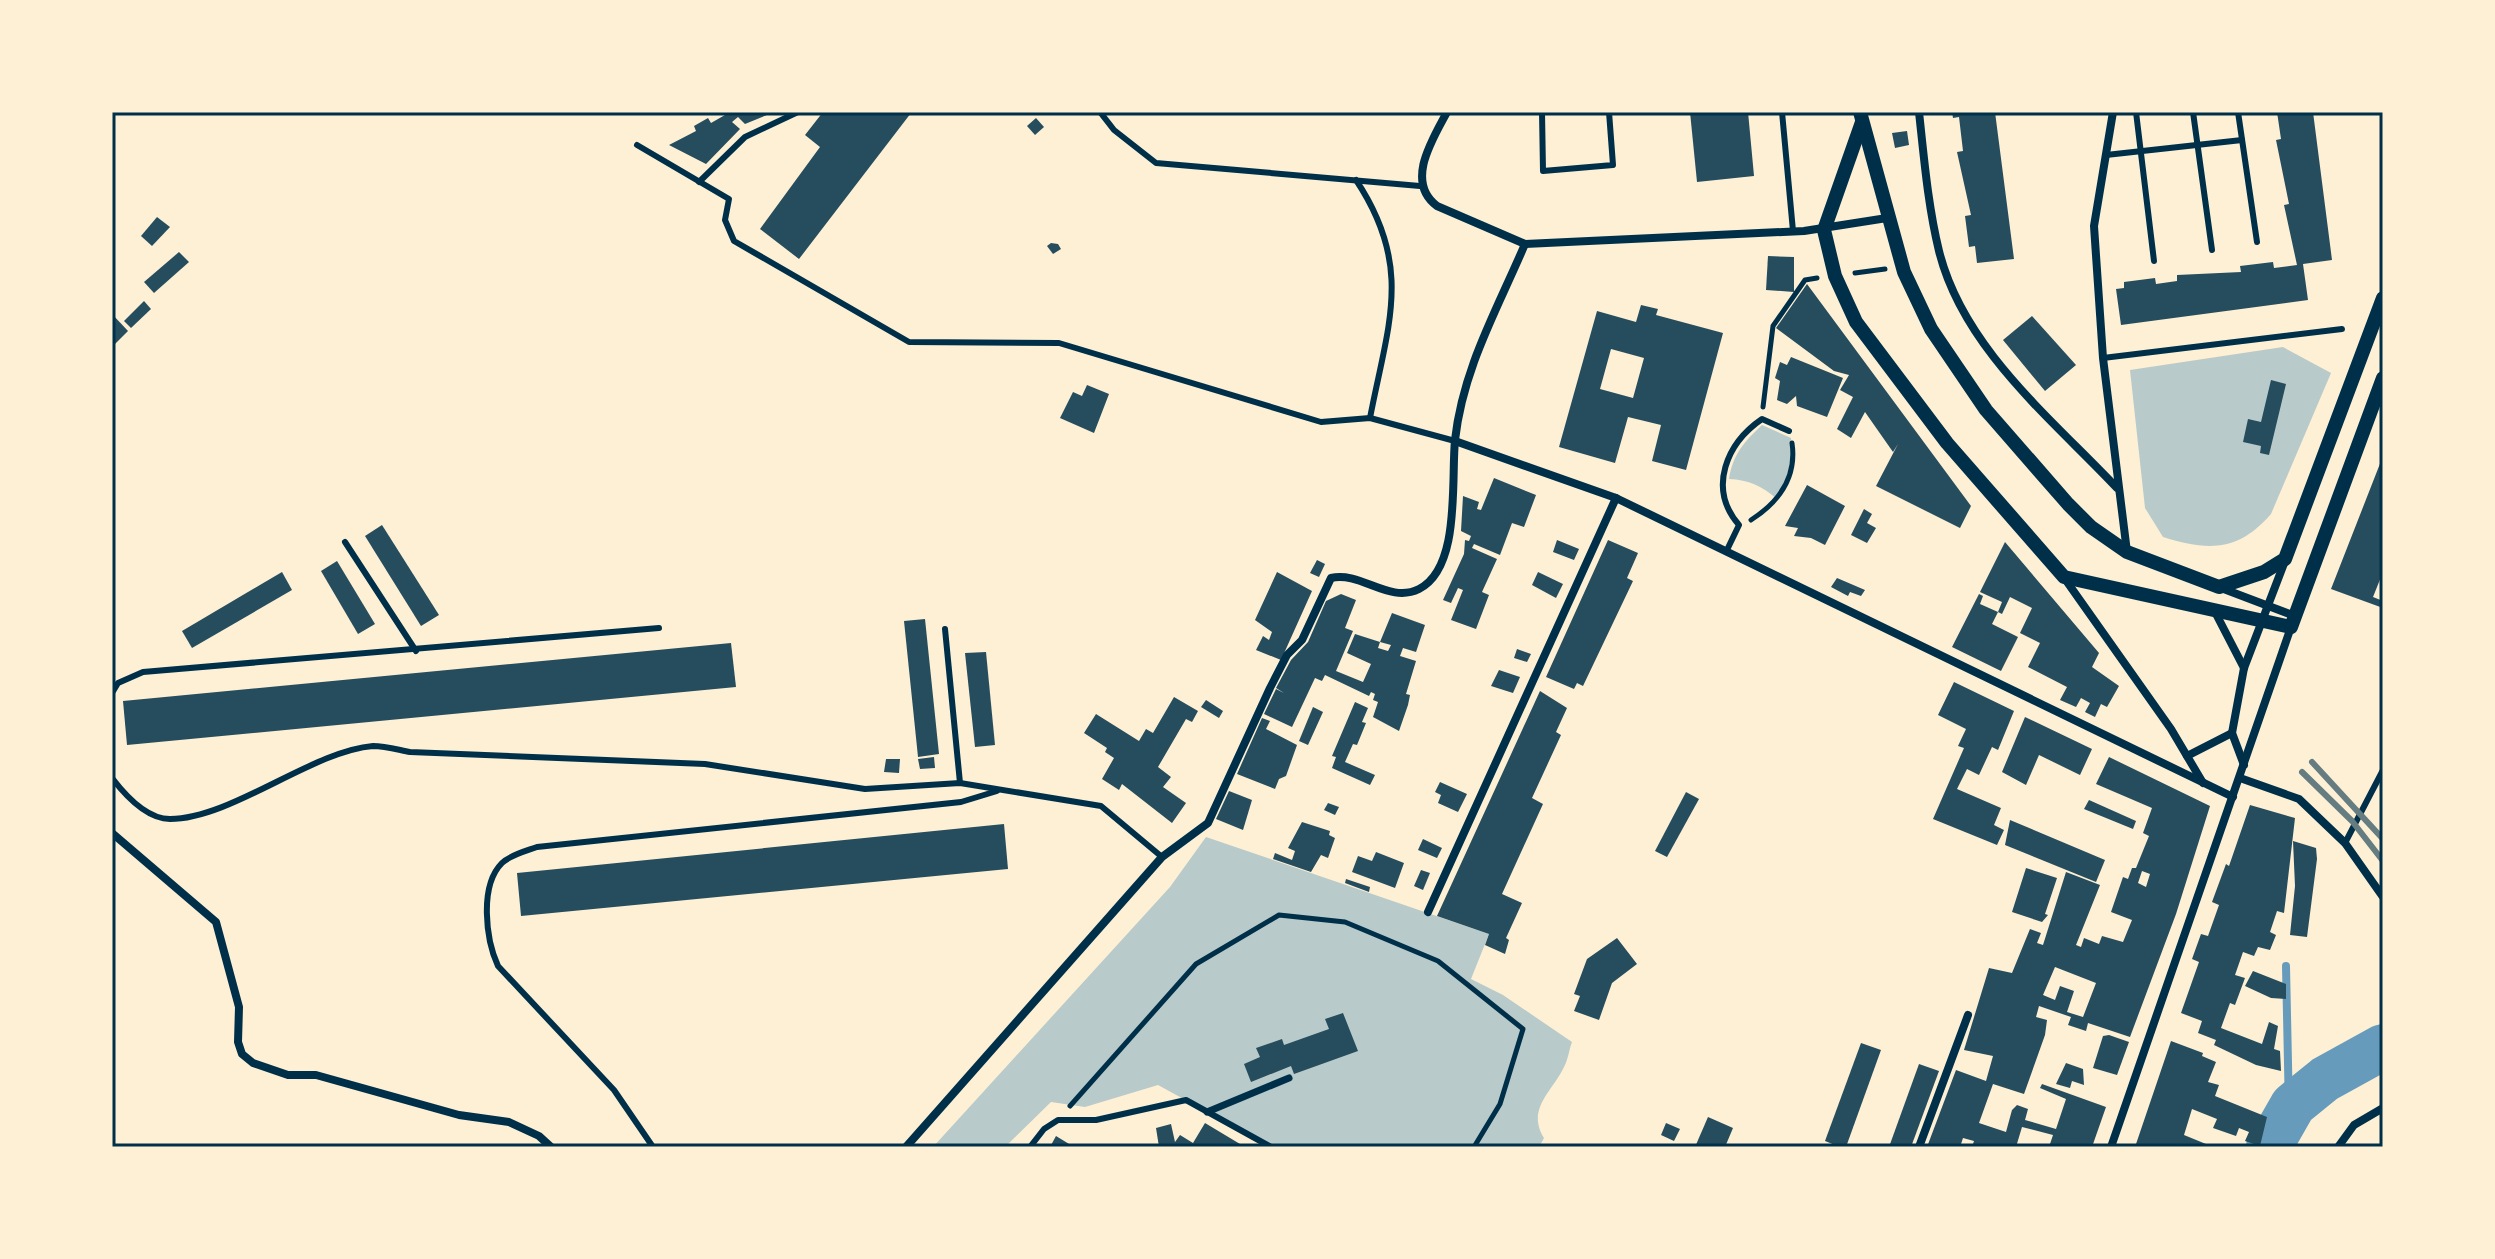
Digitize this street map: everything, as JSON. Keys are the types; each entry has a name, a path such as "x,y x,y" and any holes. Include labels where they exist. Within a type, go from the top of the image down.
{"street":[{"path":"1447,112 1428,147 1420,186 1425,197 1437,206 1525,244 1824,230 1887,218"},
{"path":"1919,112 1940,254 1960,304 1999,365 2118,489"},
{"path":"2113,112 2094,226 2103,358 2127,552"},
{"path":"1861,117 1904,272 1931,329 1970,387 2068,504 2091,527 2127,552 2269,606 2293,621"},
{"path":"1861,117 1824,230 1835,276 1856,322 1947,443 2064,577 2203,784"},
{"path":"906,1147 1162,857 1208,823 1287,655 1302,640 1331,578 1344,575 1399,594 1419,589 1435,577 1448,547 1462,389 1473,357 1525,244"},
{"path":"2244,766 2232,733 2244,668 2383,298"},
{"path":"2111,1147 2293,621 2383,378"},
{"path":"1455,441 1616,498 2233,797"},
{"path":"1428,912 1616,498"},
{"path":"2219,587 2264,572 2285,559"},
{"path":"2064,577 2263,621 2293,621"},
{"path":"2214,610 2244,668"},
{"path":"2187,756 2232,733"},
{"path":"2240,778 2299,799 2345,843 2383,897"},
{"path":"112,833 216,922 239,1007 238,1042 242,1054 253,1063 288,1075 316,1075 459,1115 509,1122 539,1136 551,1147"},
{"path":"1919,1147 1968,1015"},
{"path":"1207,1112 1289,1078"},
{"path":"2338,1147 2354,1125 2383,1108"}],"lane":[{"path":"699,182 745,137 798,112"},
{"path":"1100,112 1131,146 1156,163 1420,186"},
{"path":"1542,112 1543,171 1613,165 1609,112"},
{"path":"1782,112 1793,231"},
{"path":"2136,112 2154,261"},
{"path":"2193,112 2212,250"},
{"path":"2238,112 2257,242"},
{"path":"2106,155 2242,140"},
{"path":"637,145 729,199 725,220 734,241 909,342 1059,343 1321,422 1370,418 1455,441"},
{"path":"1356,180 1376,210 1389,251 1394,289 1370,418"},
{"path":"2103,358 2342,329"},
{"path":"1726,552 1739,525 1726,503 1724,469 1728,452 1749,428 1762,419 1789,431"},
{"path":"345,542 416,651"},
{"path":"112,693 118,683 143,672 659,628"},
{"path":"945,629 960,783"},
{"path":"112,778 131,802 168,820 203,812 335,758 374,746 410,752 705,764 865,789 960,783 1101,806 1162,857"},
{"path":"2345,843 2383,770"},
{"path":"653,1147 614,1090 498,966 489,946 490,881 503,861 537,847 961,802 1000,790"},
{"path":"1030,1147 1044,1129 1058,1120 1096,1120 1186,1100 1271,1147"}],"path":[{"path":"1759,514 1777,499 1789,480 1794,456 1789,431"},
{"path":"1058,1120 1196,964 1279,915 1345,922 1438,961 1523,1029 1500,1104 1474,1147"}],"shaded area":[{"path":"2283,347 2331,373 2271,514 2247,536 2222,545 2194,545 2163,537 2145,508 2130,370"},
{"path":"1762,425 1791,438 1793,467 1777,499 1755,484 1729,479 1740,449"},
{"path":"1206,837 1489,934 1471,979 1503,995 1572,1042 1565,1064 1539,1109 1539,1128 1544,1138 1539,1147 1271,1147 1158,1085 1085,1107 1051,1102 1005,1147 933,1147 1170,887"}],"building":[{"path":"724,112 774,112 745,124 738,117 732,122 740,129 706,164 669,145 696,131 694,126 708,118 711,123 725,115"},
{"path":"823,112 911,113 799,259 760,229 820,147 805,135"},
{"path":"1690,112 1748,112 1754,176 1697,182"},
{"path":"1952,112 1995,112 2014,259 1977,263 1975,246 1969,247 1965,216 1971,215 1957,152 1963,151 1959,117 1953,118"},
{"path":"2277,112 2313,112 2332,260 2303,264 2308,300 2121,325 2116,289 2124,288 2124,282 2155,278 2156,284 2177,281 2177,275 2241,272 2240,266 2273,262 2274,268 2297,265 2284,205 2289,204 2276,140 2281,139"},
{"path":"1036,118 1044,127 1035,135 1027,126"},
{"path":"1907,131 1909,145 1895,148 1892,133"},
{"path":"157,217 170,227 152,246 141,236"},
{"path":"1058,244 1061,249 1053,254 1047,246"},
{"path":"179,252 189,262 154,293 144,282"},
{"path":"1768,256 1794,257 1794,292 1766,290"},
{"path":"1807,284 1971,506 1960,528 1876,486 1898,444 1893,452 1865,412 1851,438 1837,429 1853,397 1840,390 1849,375 1834,371 1776,328"},
{"path":"144,301 151,309 131,328 124,321"},
{"path":"1641,305 1658,309 1656,315 1723,333 1686,470 1652,461 1661,425 1628,417 1615,463 1559,447 1597,311 1636,322","holes":["1611,349 1644,358 1633,398 1600,389"]},
{"path":"112,314 128,331 112,347"},
{"path":"2032,316 2076,365 2045,391 2003,340"},
{"path":"1791,357 1843,378 1827,417 1797,406 1796,396 1787,404 1777,400 1780,381 1775,378 1780,362 1787,365"},
{"path":"2271,380 2286,384 2269,455 2260,453 2261,446 2243,442 2248,419 2261,422"},
{"path":"1087,385 1109,394 1094,433 1060,418 1073,392 1082,396"},
{"path":"2383,456 2383,572 2373,597 2383,601 2383,608 2331,589"},
{"path":"1494,478 1536,495 1524,527 1512,523 1500,555 1474,544 1472,548 1497,559 1482,592 1489,595 1476,629 1451,620 1463,590 1458,588 1451,603 1443,600 1464,554 1465,540 1469,541 1471,536 1461,531 1463,496 1479,502 1477,509 1481,510"},
{"path":"1807,485 1845,506 1825,545 1811,538 1794,536 1798,528 1785,526"},
{"path":"1864,509 1872,514 1867,523 1876,528 1867,543 1851,535"},
{"path":"382,525 439,615 421,626 365,536"},
{"path":"1557,540 1579,549 1574,560 1553,552"},
{"path":"1608,540 1638,553 1627,578 1633,581 1583,686 1577,683 1574,689 1546,677"},
{"path":"2005,542 2099,653 2092,667 2119,686 2107,707 2101,704 2095,717 2085,712 2090,703 2081,698 2076,707 2060,700 2067,687 2028,667 2040,643 2020,633 2032,608 2010,597 2002,614 1998,612 2002,602 1980,592"},
{"path":"1317,560 1325,564 1319,577 1310,573"},
{"path":"337,561 375,624 358,634 321,571"},
{"path":"282,572 292,590 192,648 182,631"},
{"path":"1277,572 1312,591 1281,660 1256,650 1263,636 1269,640 1272,632 1255,620"},
{"path":"1538,572 1563,584 1556,598 1532,585"},
{"path":"1837,578 1865,590 1861,596 1850,592 1848,596 1831,587"},
{"path":"1341,594 1356,600 1345,628 1353,631 1336,671 1363,682 1371,664 1347,653 1355,634 1380,642 1392,613 1425,625 1416,652 1403,648 1400,656 1416,661 1406,694 1410,695 1408,705 1399,731 1373,717 1378,702 1373,700 1375,694 1371,692 1369,696 1325,675 1322,681 1315,678 1292,727 1264,714 1276,689 1284,693 1276,688 1291,660 1308,642 1326,601","holes":["1380,642 1391,645 1388,651 1378,648"]},
{"path":"1979,594 1983,596 1980,604 1998,612 1992,624 2018,637 2001,671 1952,647"},
{"path":"925,619 939,754 918,757 904,621"},
{"path":"731,643 736,687 127,745 123,701"},
{"path":"1517,649 1531,654 1527,662 1514,658"},
{"path":"986,652 995,745 975,747 965,653"},
{"path":"1499,670 1520,677 1513,693 1491,686"},
{"path":"1954,682 2014,711 1998,750 1992,747 1979,775 1967,769 1957,789 2001,808 1994,825 2004,830 1997,845 1933,819 1964,748 1958,746 1966,729 1938,715"},
{"path":"1540,691 1567,708 1556,732 1561,735 1532,798 1543,804 1502,894 1522,903 1506,938 1509,940 1505,954 1485,945 1489,934 1437,916"},
{"path":"1174,697 1198,711 1192,722 1186,719 1158,767 1171,777 1163,787 1186,803 1172,823 1122,784 1119,790 1102,779 1114,758 1105,752 1107,748 1084,733 1096,714 1139,741 1146,729 1153,733"},
{"path":"1206,700 1223,711 1219,718 1201,707"},
{"path":"1355,702 1368,708 1362,722 1366,723 1357,745 1353,744 1345,762 1375,775 1370,785 1332,768 1336,757 1332,756"},
{"path":"1313,707 1323,712 1308,745 1299,741"},
{"path":"2025,717 2092,749 2080,775 2039,755 2026,785 2002,772"},
{"path":"1262,718 1270,721 1266,729 1297,745 1286,776 1279,779 1275,789 1237,774"},
{"path":"934,757 935,768 920,769 918,759"},
{"path":"2109,757 2210,806 2176,914 2130,1037 2088,1023 2086,1031 2068,1025 2071,1017 2039,1006 2036,1017 2047,1020 2045,1035 2024,1094 1993,1084 1979,1123 2006,1132 2012,1110 2017,1105 2028,1109 2025,1120 2056,1129 2066,1099 2040,1088 2042,1084 2106,1107 2092,1147 2049,1147 2053,1135 2022,1127 2016,1147 1972,1147 1974,1141 1963,1138 1960,1147 1927,1147 1956,1070 1986,1081 1993,1056 1964,1050 1989,968 2012,973 2030,929 2041,933 2037,943 2043,945 2066,872 2100,885 2076,945 2081,947 2084,938 2099,944 2102,936 2123,942 2132,920 2111,912 2123,877 2128,879 2132,868 2136,868 2149,836 2143,833 2152,808 2096,784","holes":["2142,871 2150,874 2146,887 2138,883","2055,967 2096,983 2083,1017 2067,1012 2074,991 2060,986 2055,1000 2043,995"]},
{"path":"886,759 900,759 899,773 884,772"},
{"path":"1440,782 1467,794 1458,812 1438,803 1441,795 1435,792"},
{"path":"1229,791 1252,800 1243,830 1216,819"},
{"path":"1686,792 1699,799 1667,857 1655,851"},
{"path":"2089,800 2136,821 2133,829 2084,809"},
{"path":"1328,803 1339,807 1335,815 1324,810"},
{"path":"2250,805 2295,818 2284,913 2277,911 2270,932 2276,935 2270,950 2258,947 2254,956 2243,952 2235,975 2245,978 2235,1005 2230,1003 2221,1028 2262,1044 2269,1022 2278,1026 2274,1049 2280,1051 2281,1071 2256,1065 2214,1045 2216,1040 2198,1033 2202,1021 2181,1013 2199,962 2192,959 2201,934 2208,936 2219,905 2212,902 2226,864 2229,866"},
{"path":"2010,820 2105,860 2096,882 2005,845"},
{"path":"1302,822 1330,831 1329,835 1335,838 1328,858 1321,855 1311,872 1273,859 1275,853 1292,860 1295,851 1288,848"},
{"path":"1004,824 1008,869 521,916 517,873"},
{"path":"1423,839 1442,848 1437,858 1418,850"},
{"path":"2293,841 2316,848 2307,937 2290,935 2295,886"},
{"path":"1376,852 1404,863 1395,888 1352,872 1358,856 1372,861"},
{"path":"2026,868 2057,878 2045,914 2048,915 2042,922 2012,912"},
{"path":"1421,870 1430,873 1423,890 1414,886"},
{"path":"1346,879 1370,887 1369,892 1345,883"},
{"path":"1617,938 1637,964 1612,983 1599,1020 1574,1011 1580,996 1574,994 1587,959"},
{"path":"2253,971 2286,984 2286,999 2271,998 2245,986"},
{"path":"1343,1013 1358,1051 1294,1074 1291,1066 1251,1082 1244,1064 1260,1057 1256,1048 1282,1039 1284,1045 1329,1029 1325,1019"},
{"path":"2103,1036 2129,1042 2117,1075 2093,1068"},
{"path":"2171,1041 2203,1053 2202,1056 2216,1062 2208,1082 2219,1085 2215,1096 2267,1117 2260,1146 2245,1141 2249,1132 2239,1128 2236,1136 2213,1128 2217,1119 2192,1109 2184,1135 2206,1144 2204,1147 2135,1147"},
{"path":"1861,1043 1881,1050 1846,1147 1840,1147 1825,1141"},
{"path":"2066,1063 2083,1069 2084,1085 2072,1081 2070,1088 2056,1084"},
{"path":"1919,1064 1939,1071 1911,1147 1889,1147"},
{"path":"1708,1117 1733,1128 1725,1147 1695,1147"},
{"path":"1205,1123 1245,1147 1159,1147 1156,1128 1171,1124 1175,1142 1180,1135 1193,1143"},
{"path":"1666,1123 1680,1129 1674,1141 1661,1135"},
{"path":"1056,1136 1074,1147 1050,1147"}],"waterway":[{"path":"2286,966 2289,1112"},
{"path":"2269,1147 2293,1105 2325,1079 2383,1047"}],"railway":[{"path":"2312,762 2383,839"},
{"path":"2302,772 2352,821 2383,861"}]}
